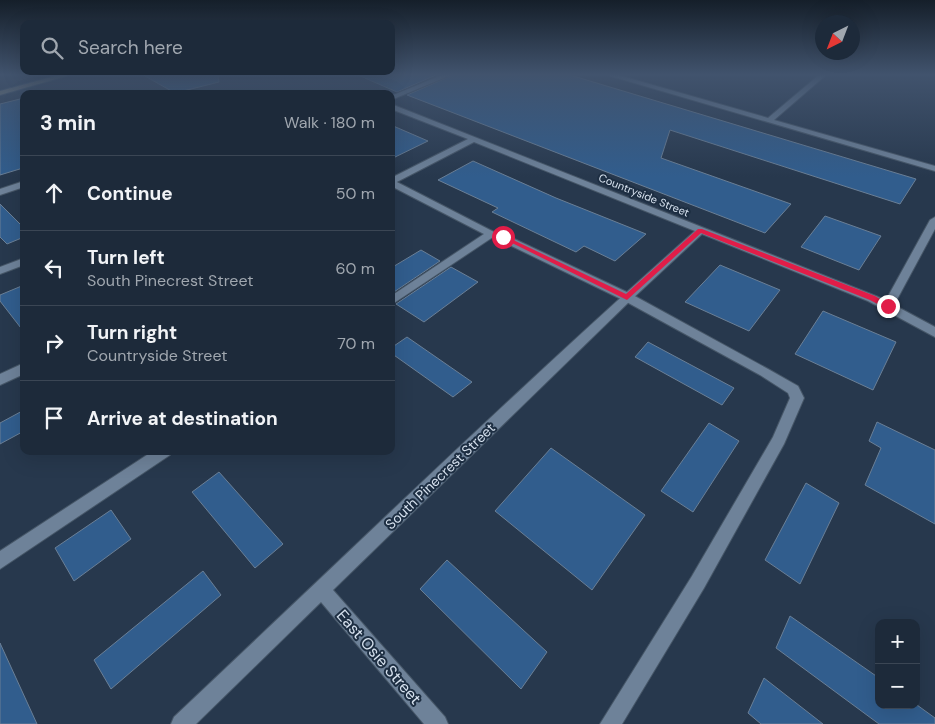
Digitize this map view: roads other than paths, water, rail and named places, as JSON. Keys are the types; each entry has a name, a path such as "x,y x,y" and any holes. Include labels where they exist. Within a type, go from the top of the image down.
{"street":[{"name":"Countryside Street","path":"398,109 872,298 935,333"},
{"path":"726,109 935,169"},
{"path":"768,121 783,109"},
{"path":"395,180 474,139"},
{"path":"395,184 492,234 503,237 627,297 764,372 793,390 796,398 779,440 707,565 610,724"},
{"path":"0,192 20,185"},
{"path":"888,306 935,220"},
{"name":"South Pinecrest Street","path":"181,724 627,297 700,230"},
{"path":"395,298 492,234"},
{"path":"0,270 20,262"},
{"path":"0,380 20,370"},
{"path":"0,561 159,455"},
{"name":"East Osie Street","path":"321,589 364,641 438,724"}]}
